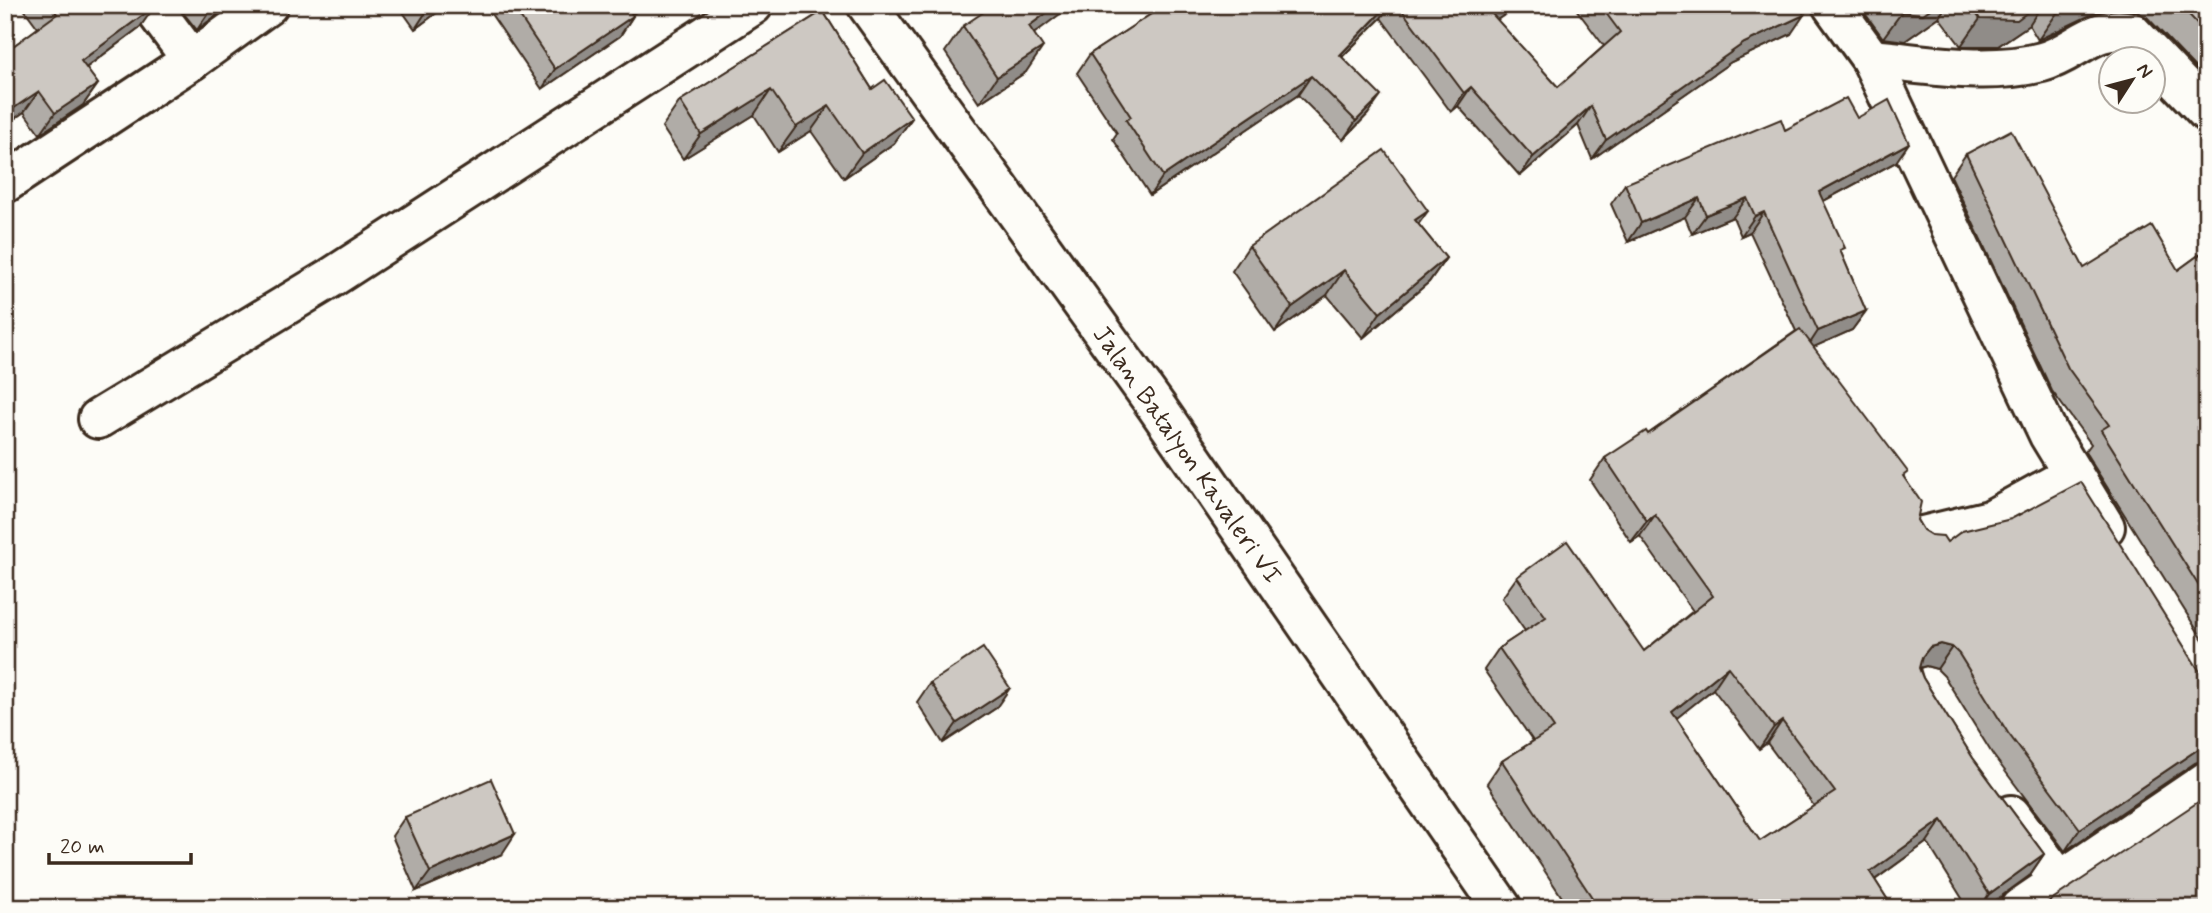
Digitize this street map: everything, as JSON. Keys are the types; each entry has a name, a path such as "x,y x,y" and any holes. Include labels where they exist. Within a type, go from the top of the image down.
{"street":[{"path":"151,5 192,60"},
{"path":"5,183 192,60 268,5"},
{"path":"98,419 331,278 753,5"},
{"name":"Jalan Batalyon Kavaleri VI","path":"867,5 1156,406 1502,908"},
{"path":"1832,5 1871,59 2049,435 2122,554"},
{"path":"1871,59 1980,70 2044,62 2098,33 2115,28 2131,32 2207,112"},
{"path":"1923,536 1990,520 2072,475"},
{"path":"2020,908 2207,781"},
{"path":"1990,788 2060,881"}],"building":[{"path":"51,5 155,6 81,61 98,84 55,113 39,91 5,114 5,52 57,14"},
{"path":"512,5 631,5 628,8 633,16 555,69"},
{"path":"994,5 1057,5 1029,26 1043,47 997,77 963,26"},
{"path":"1165,5 1388,5 1340,55 1381,96 1356,121 1311,76 1163,176 1126,120 1131,117 1090,54"},
{"path":"1398,5 1504,5 1492,14 1558,87 1620,32 1600,5 1800,5 1804,15 1744,43 1606,140 1591,106 1533,157 1471,87 1464,93"},
{"path":"1897,5 1936,5 1923,14 1902,12"},
{"path":"1970,5 2037,5 2017,20 1980,19"},
{"path":"2052,5 2074,5 2057,13"},
{"path":"2180,5 2207,5 2207,34"},
{"path":"823,11 872,89 885,80 912,118 862,153 829,106 796,127 771,90 701,134 680,101"},
{"path":"1846,98 1857,118 1889,100 1909,143 1819,192 1845,248 1840,250 1866,311 1818,331 1764,212 1755,216 1747,198 1706,215 1699,198 1641,223 1625,184 1781,119 1785,130"},
{"path":"2011,130 2084,268 2152,226 2178,270 2207,249 2207,599 2101,430 2109,425 2068,368 1966,154"},
{"path":"1384,150 1428,211 1415,220 1446,258 1380,313 1344,270 1292,307 1249,246"},
{"path":"1800,329 1908,472 1903,476 1921,502 1917,520 1923,530 1931,535 1943,536 1947,542 1962,531 2011,519 2081,482 2207,681 2207,743 2080,829 2008,733 1959,654 1952,647 1941,644 1930,647 1922,657 1919,668 1923,678 1973,758 2044,854 1989,894 1942,820 1870,872 1893,908 1627,908 1622,900 1610,908 1599,908 1502,761 1554,728 1499,648 1546,617 1517,577 1567,541 1644,651 1713,596 1655,515 1647,521 1605,458 1646,431 1648,434","holes":["1728,667 1774,727 1782,721 1835,792 1760,841 1672,712"]},
{"path":"983,648 1010,688 957,723 930,683"},
{"path":"491,779 515,834 430,872 405,817"},
{"path":"2207,796 2207,908 2042,908 2042,906"}]}
